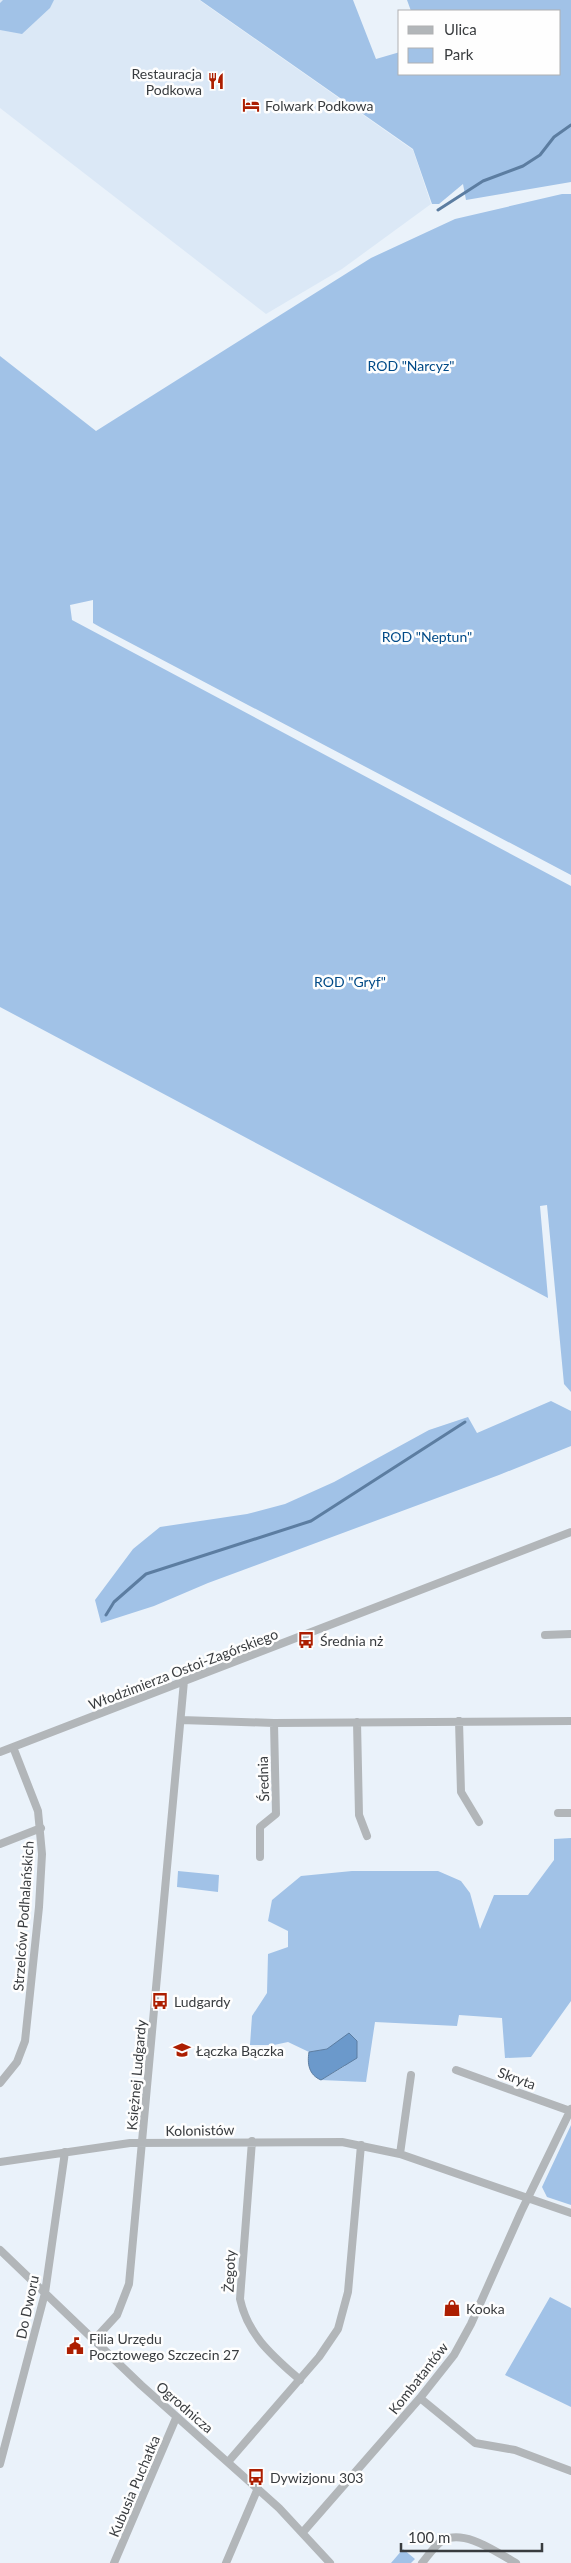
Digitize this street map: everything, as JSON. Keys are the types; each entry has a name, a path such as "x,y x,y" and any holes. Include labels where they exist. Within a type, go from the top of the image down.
{"street":[{"name":"Włodzimierza Ostoi-Zagórskiego","path":"0,1752 571,1532"},
{"path":"545,1634 571,1634"},
{"name":"Księżnej Ludgardy","path":"94,2340 117,2315 128,2291 184,1682"},
{"path":"181,1720 274,1723 571,1721"},
{"path":"459,1721 461,1792 479,1822"},
{"path":"357,1722 359,1815 367,1836"},
{"name":"Średnia","path":"260,1857 260,1827 276,1814 274,1723"},
{"name":"Strzelców Podhalańskich","path":"0,2083 17,2062 25,2041 39,1907 42,1854 41,1828 33,1798 13,1747"},
{"path":"558,1813 571,1813"},
{"path":"0,1844 41,1828"},
{"name":"Skryta","path":"456,2070 570,2110"},
{"path":"400,2154 411,2075"},
{"name":"Kombatantów","path":"303,2532 449,2362 465,2335 527,2198 570,2110"},
{"name":"Kolonistów","path":"0,2162 142,2143 317,2141 361,2145 400,2154 571,2213"},
{"name":"Żegoty","path":"252,2142 239,2283 240,2299 247,2323 258,2341 300,2380"},
{"path":"228,2462 300,2380 333,2338 344,2313 348,2292 361,2145"},
{"name":"Do Dworu","path":"0,2464 45,2293 64,2152"},
{"name":"Ogrodnicza","path":"0,2250 176,2418 258,2488 303,2532 330,2563"},
{"path":"420,2398 475,2443 515,2450 571,2471"},
{"name":"Kubusia Puchatka","path":"114,2563 176,2418"},
{"path":"226,2563 258,2488"},
{"path":"422,2563 442,2541 457,2537 471,2541 516,2563"}],"shaded area":[{"name":"Folwark Podkowa","path":"0,0 199,0 413,150 431,204 342,269 266,314 0,108"},
{"path":"349,2033 357,2041 357,2058 321,2080 317,2078 310,2069 308,2061 309,2052 327,2049"}],"green space":[{"path":"3,0 54,0 50,8 22,34 0,30 0,3"},
{"path":"200,0 353,0 376,59 398,53 398,75 561,75 561,10 411,10 407,0 571,0 571,182 466,200 463,184 439,204 432,204 413,149"},
{"path":"562,194 571,194 571,875 93,623 93,600 70,605 72,620 571,886 571,1392 564,1384 547,1205 540,1206 548,1298 0,1007 0,356 96,431 371,258 455,219"},
{"path":"551,1401 571,1411 571,1446 499,1475 208,1583 154,1606 101,1623 95,1600 133,1549 160,1527 247,1514 285,1504 334,1482 429,1430 468,1417 477,1433"},
{"path":"571,1838 571,2001 531,2057 505,2058 502,2018 459,2015 457,2026 375,2022 366,2082 321,2080 345,2066 327,2049 309,2052 288,2042 274,2045 250,2045 252,2016 267,1993 268,1954 288,1947 288,1931 268,1921 272,1900 301,1876 352,1871 438,1871 461,1881 470,1893 480,1929 494,1895 528,1895 554,1860 554,1839"},
{"path":"178,1871 219,1875 218,1892 177,1887"},
{"path":"571,2125 571,2205 547,2197 542,2187"},
{"path":"550,2297 571,2308 571,2407 505,2375"},
{"path":"403,2549 415,2559 411,2563 391,2563"}],"waterway":[{"path":"438,210 483,181 523,166 540,155 554,137 571,125"},
{"path":"106,1615 114,1602 146,1574 311,1521 465,1422"}],"place":[{"name":"Restauracja Podkowa","path":"216,81"},
{"name":"Folwark Podkowa","path":"251,105"},
{"name":"Średnia nż","path":"306,1640"},
{"name":"Ludgardy","path":"160,2001"},
{"name":"Łączka Bączka","path":"182,2050"},
{"name":"Kooka","path":"452,2308"},
{"name":"Filia Urzędu Pocztowego Szczecin 27","path":"75,2346"},
{"name":"Dywizjonu 303","path":"256,2477"}],"park label":[{"name":"ROD \"Narcyz\"","path":"411,365"},
{"name":"ROD \"Neptun\"","path":"427,636"},
{"name":"ROD \"Gryf\"","path":"350,981"}]}
